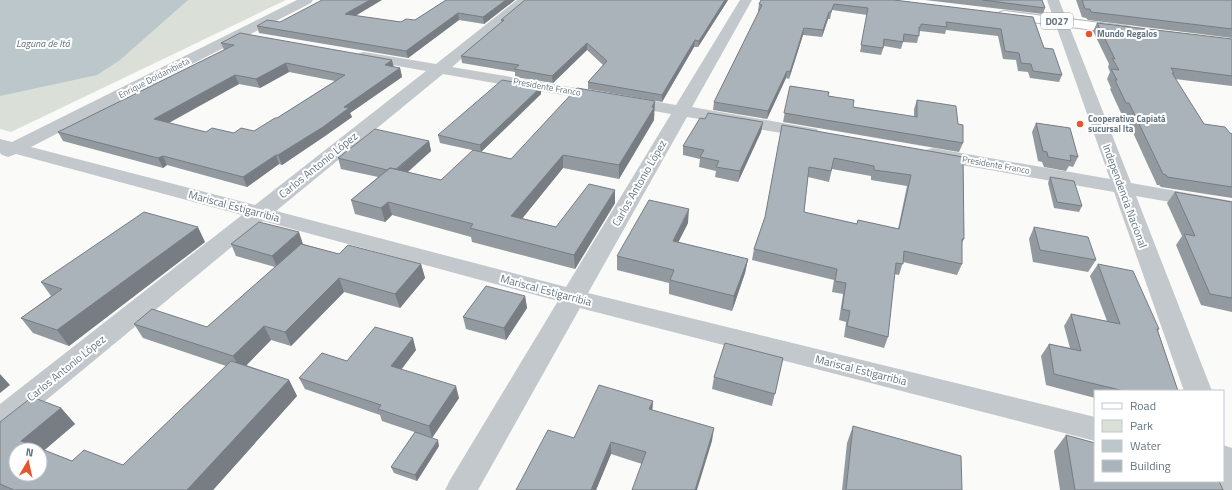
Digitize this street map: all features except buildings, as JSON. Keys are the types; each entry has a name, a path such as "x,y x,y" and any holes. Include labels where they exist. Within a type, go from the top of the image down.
{"main road":[{"name":"D027","path":"991,13 1139,32"}],"street":[{"name":"Enrique Doldanibieta","path":"5,149 307,0"},
{"name":"Carlos Antonio López","path":"0,421 438,68 525,0"},
{"name":"Carlos Antonio López","path":"461,490 746,0"},
{"name":"Independencia Nacional","path":"1053,0 1121,187 1198,390"},
{"path":"240,34 263,38"},
{"name":"Presidente Franco","path":"347,53 831,136"},
{"name":"Mariscal Estigarribia","path":"5,149 258,213 572,297 1094,429"},
{"name":"Presidente Franco","path":"917,152 1232,207"}],"green space":[{"name":"Laguna de Itá","path":"0,0 286,0 11,132 0,129"}],"water":[{"name":"Laguna de Itá","path":"0,0 188,0 120,60 97,75 0,96"}],"place":[{"name":"Mundo Regalos","path":"1089,34"},
{"name":"Cooperativa Capiatá sucursal Ita","path":"1080,124"}]}
